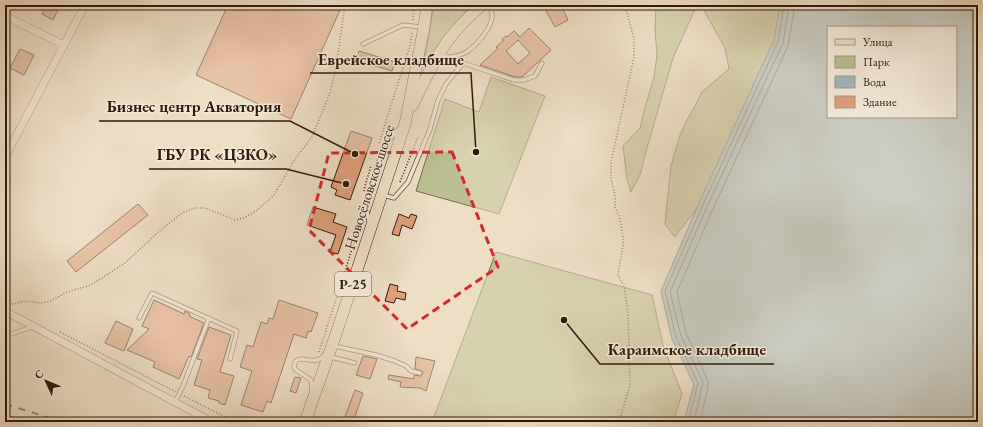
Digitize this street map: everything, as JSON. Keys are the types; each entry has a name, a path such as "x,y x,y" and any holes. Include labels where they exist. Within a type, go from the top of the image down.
{"main road":[{"name":"Новосёловское шоссе","path":"305,422 331,351 405,122 427,5"},
{"name":"Новосёловское шоссе","path":"405,122 444,55 453,34 482,5"}],"street":[{"path":"5,157 85,5"},
{"path":"5,16 64,45"},
{"path":"5,311 212,422"}],"lane":[{"path":"444,55 461,54 468,51 478,42 490,24 492,14 488,5"},
{"path":"364,44 403,25 424,27"},
{"path":"444,55 514,80 524,80 535,76 542,64"},
{"path":"382,195 394,198 408,182 430,128 438,100 446,84 464,63"},
{"path":"371,230 366,207 383,147 405,122"},
{"path":"139,318 152,293 209,318 237,331 230,359"},
{"path":"175,402 209,318"},
{"path":"5,336 34,326"},
{"path":"313,399 311,380 296,370 294,363 301,358 316,361 322,359 331,340 336,334"},
{"path":"331,351 355,363"},
{"path":"331,351 376,354 395,360 406,366 411,371 420,373"},
{"path":"5,417 21,422"}],"path":[{"path":"5,304 26,301 41,303 51,301 67,292 91,285 125,263 157,233 182,213 194,208 205,208 235,220 244,218 256,211 274,195 293,162 312,137 330,93 336,68 345,5"},
{"path":"378,147 410,46 414,5"},
{"path":"620,422 630,385 628,322 624,286 618,275 623,237 620,218 615,207 615,195 611,179 611,163 634,57 634,39 625,5"},
{"path":"400,184 418,137"},
{"path":"364,193 373,162"},
{"path":"316,361 363,212"},
{"path":"5,304 12,307"},
{"path":"59,331 235,422"}],"highlighted area":[{"path":"452,152 498,267 407,329 309,230 329,153"}],"green space":[{"path":"434,5 460,5 469,7 423,66"},
{"path":"656,5 692,5 696,7 673,58 640,175 631,192 627,179 623,146 640,128 654,77 657,55 655,30"},
{"path":"701,5 837,5 828,26 827,26 828,118 684,422 694,384 672,339 661,291 697,208 675,237 665,224 671,166 680,135 702,92 729,69 725,48"},
{"path":"491,77 545,96 499,214 416,191 445,99 479,112"},
{"path":"496,252 652,295 663,345 682,394 673,422 432,422"}],"water":[{"path":"780,5 978,5 978,422 684,422 694,384 672,339 661,291 698,205 774,40"}],"building":[{"path":"47,5 52,5 59,8 53,20 42,14"},
{"path":"228,5 329,5 340,10 291,119 196,75"},
{"path":"543,5 561,5 568,20 555,27"},
{"path":"529,28 551,50 522,77 515,77 480,65 498,48 496,47 506,36 507,37 514,31 520,37","holes":["518,40 530,53 518,64 506,51"]},
{"path":"20,49 34,55 24,75 10,68"},
{"path":"359,51 395,62 392,71 356,60"},
{"path":"351,131 372,138 350,200 335,195 337,190 331,187"},
{"path":"138,204 148,215 76,272 67,261"},
{"path":"313,207 336,214 333,222 347,227 338,254 330,252 336,235 307,225"},
{"path":"399,214 409,218 411,214 417,216 412,229 402,225 399,236 392,234"},
{"path":"390,284 398,286 397,291 406,293 405,300 396,298 394,303 385,301"},
{"path":"154,300 184,314 185,311 190,314 189,316 204,323 191,357 189,356 179,379 153,367 155,362 127,350 149,329 142,326"},
{"path":"279,300 318,313 311,332 308,331 306,338 294,334 271,403 267,401 263,412 241,405 252,371 240,367 247,345 253,347 261,322 267,324 269,318 273,319"},
{"path":"116,321 133,329 124,351 105,343"},
{"path":"209,327 231,335 220,372 234,376 225,405 219,403 219,401 208,398 210,390 194,385 202,360 197,359"},
{"path":"363,356 377,359 370,379 356,375"},
{"path":"416,357 435,361 426,391 420,388 400,387 401,382 388,379 389,375 414,379 414,375 422,375 422,371 415,369"},
{"path":"295,377 301,378 296,393 290,391"},
{"path":"355,390 363,393 353,422 343,422"}],"railway":[{"path":"5,404 58,422"}],"place":[{"name":"Еврейское кладбище","path":"476,152"},
{"name":"Бизнес центр Акватория","path":"355,154"},
{"name":"ГБУ РК «ЦЗКО»","path":"346,184"},
{"name":"Караимское кладбище","path":"564,320"}]}
